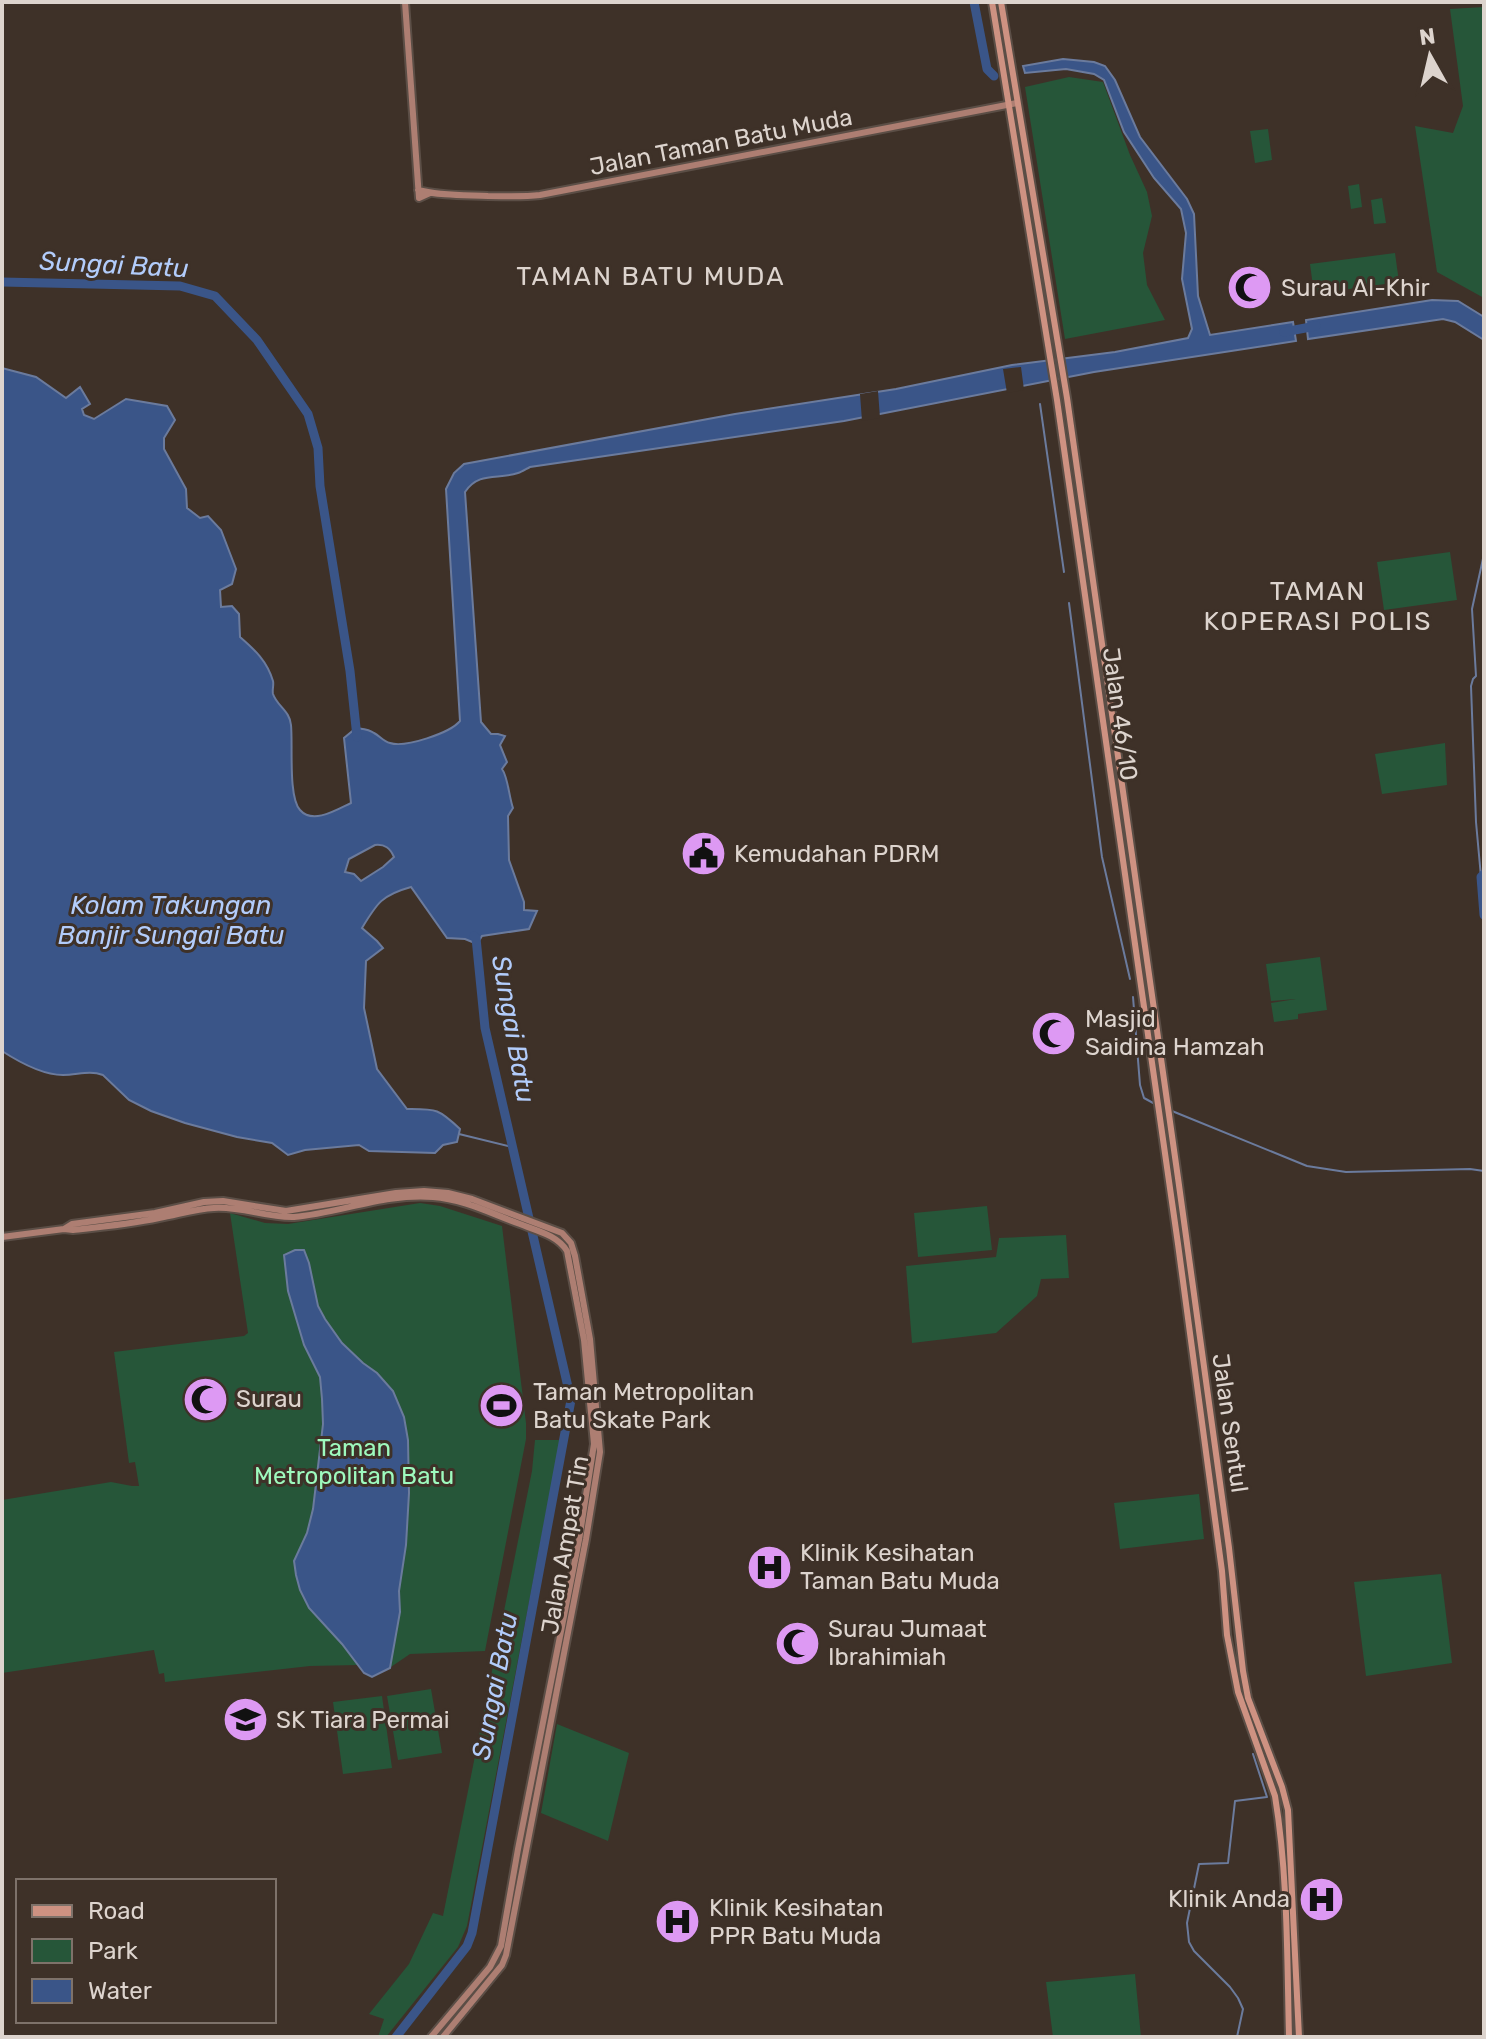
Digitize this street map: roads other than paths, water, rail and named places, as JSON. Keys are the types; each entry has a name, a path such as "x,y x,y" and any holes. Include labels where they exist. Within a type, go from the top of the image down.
{"main road":[{"path":"992,2 1014,104"},
{"path":"1001,2 1014,104"},
{"name":"Jalan 46/10","path":"1014,104 1065,386 1195,1303"},
{"name":"Jalan 46/10","path":"1014,104 1189,1330"},
{"name":"Jalan Sentul","path":"1195,1303 1234,1591"},
{"name":"Jalan Sentul","path":"1189,1330 1223,1578"},
{"path":"1223,1578 1234,1591 1248,1698 1286,1808 1299,2037"},
{"path":"1223,1578 1238,1692 1275,1796 1279,1821 1289,2037"},
{"path":"1226,1605 1234,1591"},
{"path":"1229,1625 1237,1616"},
{"path":"1229,1625 1240,1634"},
{"path":"1275,1796 1286,1808"},
{"path":"1279,1821 1286,1808"}],"street":[{"path":"405,2 418,190"},
{"name":"Jalan Taman Batu Muda","path":"430,193 419,198 418,190 525,197 561,192 1014,104"},
{"name":"Jalan Ampat Tin","path":"91,1225 156,1219 223,1204 278,1217 294,1217 396,1199 448,1196 567,1236 575,1256 590,1339 601,1443 586,1539 505,1961 443,2037"},
{"path":"64,1229 72,1224 91,1225"},
{"path":"2,1237 73,1230 91,1225"},
{"name":"Jalan Ampat Tin","path":"431,2037 490,1967 501,1946 594,1444 584,1340 568,1254 558,1240 545,1230"},
{"path":"518,1849 526,1825 532,1821"}],"water":[{"name":"Kolam Takungan Banjir Sungai Batu","path":"1063,59 1105,66 1115,80 1140,137 1187,199 1194,214 1198,296 1210,335 1293,322 1296,341 1094,372 844,421 530,467 520,473 483,479 470,485 465,492 481,722 491,734 505,736 500,745 507,762 502,769 513,808 508,816 509,860 524,910 537,911 529,929 482,936 477,944 465,939 447,938 411,887 381,901 362,928 383,948 366,961 364,1008 377,1069 407,1109 436,1111 453,1122 460,1129 457,1142 443,1145 435,1153 369,1151 359,1145 305,1150 288,1155 272,1143 237,1137 151,1111 129,1100 103,1075 47,1073 2,1051 2,368 36,377 66,398 80,387 90,404 82,409 84,415 94,419 126,399 167,406 175,420 164,438 164,449 186,489 187,508 200,518 208,516 221,530 236,569 232,584 220,590 221,607 232,606 239,614 240,637 264,662 273,681 273,694 290,720 292,782 296,803 305,814 326,814 351,803 344,738 356,728 397,744 437,735 460,721 446,489 454,473 464,464 735,414 896,389 1012,365 1115,352 1188,338 1192,329 1182,279 1186,233 1181,209 1154,178 1124,132 1104,80 1094,74 1066,69 1025,73 1023,66","holes":["379,845 387,847 394,857 383,867 361,881 354,874 345,872 349,859"]},
{"path":"1432,300 1458,301 1484,317 1484,340 1455,322 1443,319 1308,339 1306,320"},
{"path":"304,1250 318,1306 325,1319 342,1343 393,1391 404,1417 408,1440 409,1493 399,1591 400,1612 390,1668 372,1677 364,1673 309,1608 296,1575 294,1561 307,1533 313,1509 323,1424 320,1377 304,1345 288,1291 284,1255"}],"waterway":[{"path":"974,2 987,69 994,76"},
{"name":"Sungai Batu","path":"2,282 180,286 215,296 257,340 308,414 318,448 320,486 350,671 357,737"},
{"path":"1284,332 1316,326"},
{"path":"1040,404 1064,572"},
{"path":"1481,877 1471,686 1476,676 1472,609 1484,554"},
{"path":"1069,603 1102,857 1130,979"},
{"path":"1484,874 1481,877 1484,915"},
{"name":"Sungai Batu","path":"396,2037 467,1946 472,1933 571,1400 485,1028 474,936"},
{"path":"1133,997 1140,1085 1144,1098 1155,1104"},
{"path":"1172,1111 1307,1166 1346,1172 1484,1171"},
{"path":"459,1134 512,1147"},
{"path":"1237,2037 1243,2009 1230,1987 1194,1951 1189,1942 1187,1923 1199,1864 1228,1863 1235,1801 1267,1797 1253,1754"}],"place":[{"name":"Surau Al-Khir","path":"1250,288"},
{"name":"Kemudahan PDRM","path":"703,854"},
{"name":"Masjid Saidina Hamzah","path":"1054,1033"},
{"name":"Surau","path":"205,1399"},
{"name":"Taman Metropolitan Batu Skate Park","path":"502,1406"},
{"name":"Klinik Kesihatan Taman Batu Muda","path":"769,1567"},
{"name":"Surau Jumaat Ibrahimiah","path":"797,1643"},
{"name":"SK Tiara Permai","path":"245,1720"},
{"name":"Klinik Anda","path":"1321,1899"},
{"name":"Klinik Kesihatan PPR Batu Muda","path":"678,1922"}],"district":[{"name":"TAMAN BATU MUDA","path":"651,276"},
{"name":"TAMAN KOPERASI POLIS","path":"1318,606"}],"park label":[{"name":"Taman Metropolitan Batu","path":"354,1462"}]}
